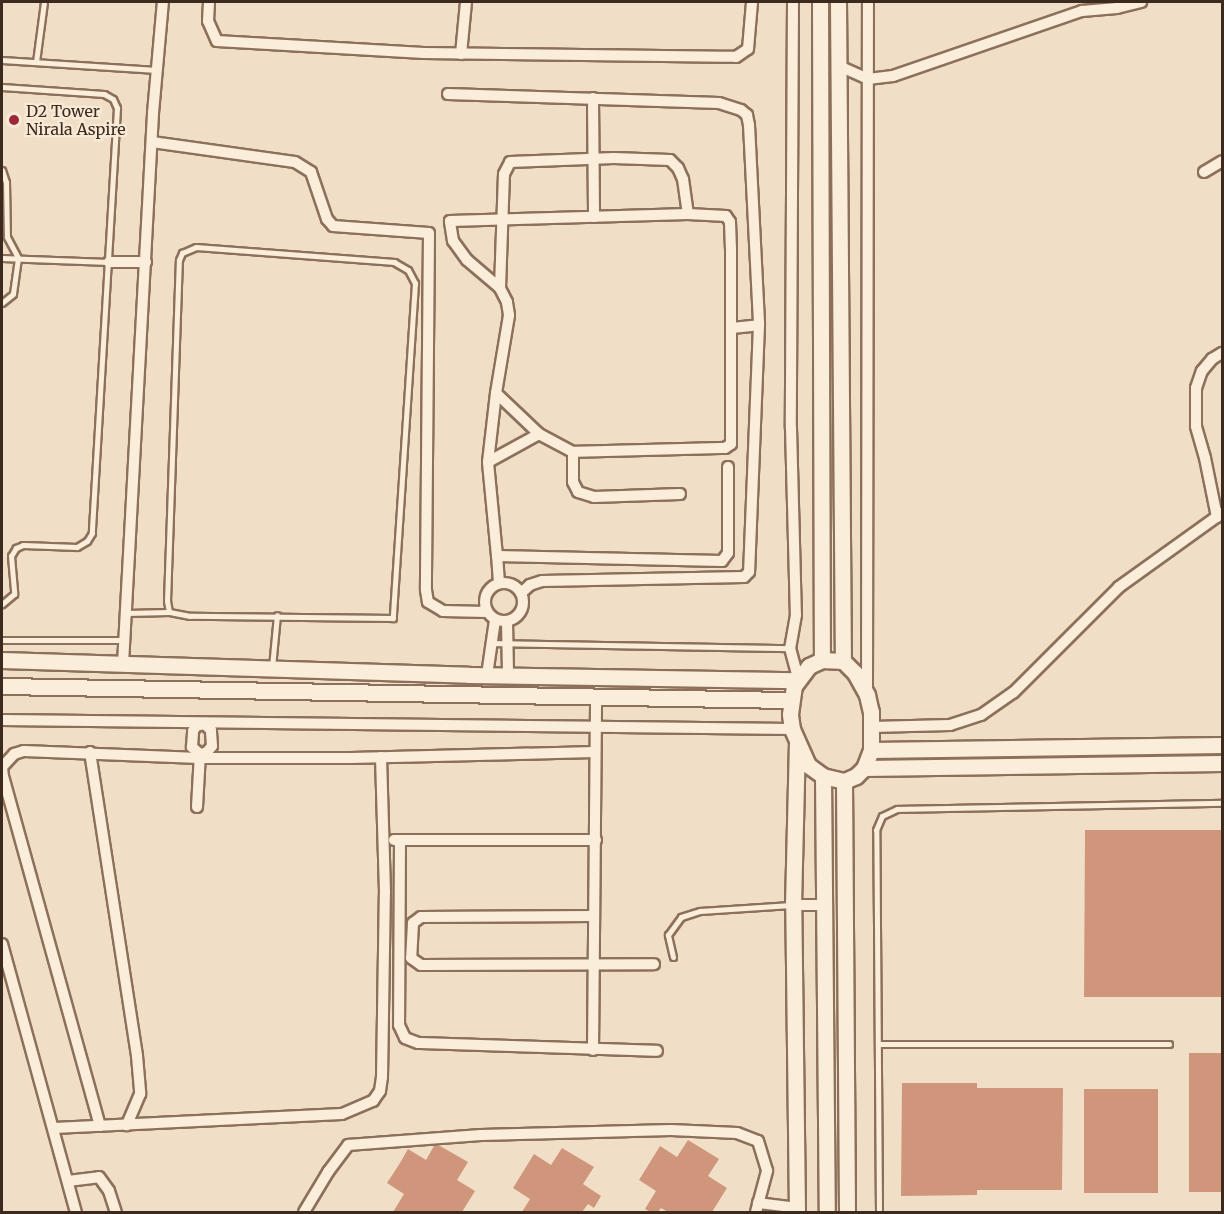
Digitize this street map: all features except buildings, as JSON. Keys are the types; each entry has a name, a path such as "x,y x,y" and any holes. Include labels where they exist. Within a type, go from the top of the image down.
{"street":[{"path":"123,664 152,142 163,2"},
{"path":"209,2 208,21 217,40 461,54 736,57 748,49 752,2"},
{"path":"461,54 466,2"},
{"path":"793,2 791,428 796,615 790,648 798,679"},
{"path":"820,2 822,660"},
{"path":"838,2 843,660 855,673 867,695"},
{"path":"843,660 822,660 809,666 798,679 791,700 792,729 808,765 823,776 844,781 856,776 864,768 871,750 872,727 867,695 868,2"},
{"path":"839,66 868,79 893,76 1082,11 1117,8 1141,2"},
{"path":"448,93 719,103 741,110 747,116 759,326 750,569 747,575 542,581 530,585 521,593"},
{"path":"593,98 594,217"},
{"path":"152,142 295,162 311,172 327,219 333,226 427,231 430,238 426,590 428,602 443,611 491,616 507,621"},
{"path":"500,288 507,165 510,162 593,158 670,160 678,168 683,179 688,214"},
{"path":"1204,172 1222,161"},
{"path":"496,393 539,434 573,452 729,447 731,441 732,328 730,222 723,215 688,214 503,218 451,220 448,223 451,235 467,260 500,288 507,302 509,315 496,393 488,462 499,583"},
{"path":"430,238 451,235"},
{"path":"109,262 146,262"},
{"path":"732,328 759,326"},
{"path":"872,727 950,725 981,715 1013,693 1119,587 1220,515 1196,426 1196,388 1202,371 1212,358 1222,352"},
{"path":"488,462 539,434"},
{"path":"573,452 573,482 578,492 584,495 594,497 680,494"},
{"path":"497,556 722,561 728,553 728,467"},
{"path":"487,675 491,643 491,616 485,594 499,583 512,584 521,593 521,610 507,621"},
{"path":"507,621 508,675"},
{"path":"2,660 487,675 798,679"},
{"path":"248,690 251,668"},
{"path":"2,686 791,700"},
{"path":"593,1050 596,697"},
{"path":"2,720 792,729"},
{"path":"197,807 199,756 192,747 193,731 196,726 204,722"},
{"path":"199,756 206,753 212,746 212,730 204,722"},
{"path":"304,1212 328,1172 348,1145 481,1135 671,1130 737,1133 758,1142 767,1171 757,1208 797,1210 793,905 797,744"},
{"path":"871,750 1222,745"},
{"path":"100,1126 3,777 2,767 14,754 24,751 199,756 381,757 595,752"},
{"path":"90,752 137,1056 140,1094 127,1125"},
{"path":"54,1128 342,1114 373,1101 380,1091 382,1077 384,839 381,757"},
{"path":"864,768 1222,762"},
{"path":"823,776 827,1212"},
{"path":"844,781 847,1212"},
{"path":"384,839 400,841 596,840"},
{"path":"400,841 399,1025 405,1038 418,1043 657,1051"},
{"path":"793,905 824,905"},
{"path":"594,916 421,917 413,923 411,958 421,965 654,964"},
{"path":"2,944 76,1212"},
{"path":"68,1181 99,1177 109,1191 116,1212"}],"lane":[{"path":"36,62 44,2"},
{"path":"2,60 157,70"},
{"path":"2,87 104,94 115,101 117,108 92,533 87,541 77,547 23,545 16,548 11,556 14,594 2,604"},
{"path":"2,170 6,182 7,237 18,258 13,294 2,303"},
{"path":"127,613 169,612 190,616 277,615 393,618 415,283 408,270 394,262 196,248 182,253 179,272 167,601 169,612"},
{"path":"2,258 109,262"},
{"path":"272,669 277,615"},
{"path":"2,640 125,640"},
{"path":"491,643 790,648"},
{"path":"879,1212 876,830 882,816 897,809 1222,803"},
{"path":"673,957 668,935 681,917 700,911 793,905"},
{"path":"878,1044 1169,1044"}],"place":[{"name":"D2 Tower Nirala Aspire","path":"14,120"}]}
